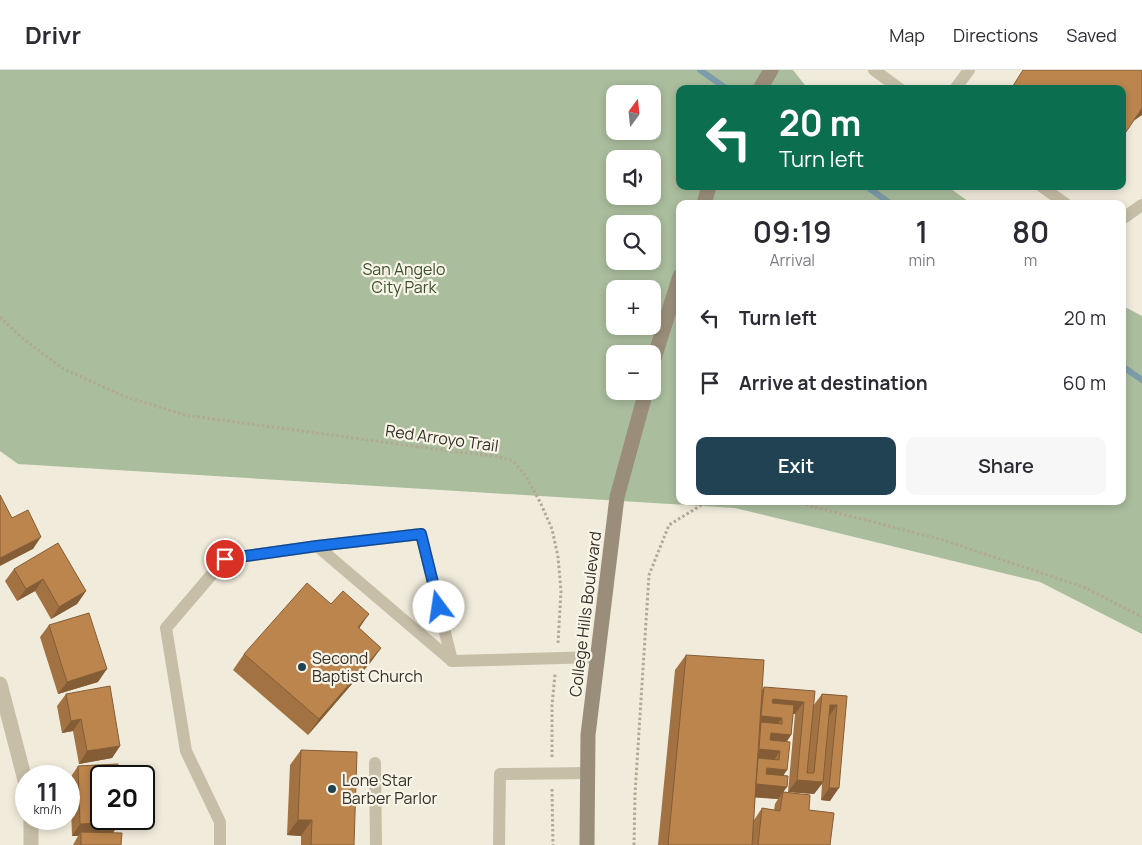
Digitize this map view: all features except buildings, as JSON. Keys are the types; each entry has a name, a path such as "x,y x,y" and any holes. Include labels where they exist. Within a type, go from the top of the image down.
{"street":[{"path":"762,85 771,70"},
{"path":"658,345 676,289"},
{"name":"College Hills Boulevard","path":"588,845 588,735 617,497 644,400"},
{"path":"0,684 21,765"},
{"path":"30,845 31,830"}],"lane":[{"path":"874,70 895,85"},
{"path":"958,85 969,70"},
{"path":"1046,190 1060,200"},
{"path":"1126,216 1142,205"},
{"path":"220,845 220,822 186,751 166,628 225,559 421,534 452,661"},
{"path":"317,546 452,661 598,656"},
{"path":"375,763 376,845"},
{"path":"499,845 500,774 588,773"}],"path":[{"name":"Red Arroyo Trail","path":"0,317 21,337 62,368 123,396 185,415 449,452 495,456 513,461 526,476 541,504 552,529 558,557 561,591 552,706 553,845"},
{"path":"634,845 635,794 649,575 669,525 702,505"},
{"path":"807,505 944,540 1086,588 1142,616"}],"green space":[{"name":"San Angelo City Park","path":"0,70 793,70 805,85 676,85 676,190 953,190 966,200 676,200 676,504 18,464 0,451"},
{"name":"San Angelo City Park","path":"1126,308 1142,316 1142,634 1040,582 735,508 686,505 1126,505"}],"waterway":[{"path":"700,70 721,85"},
{"path":"872,190 885,200"},
{"path":"1126,369 1142,380"}],"place":[{"name":"Second Baptist Church","path":"302,667"},
{"name":"Lone Star Barber Parlor","path":"332,789"}],"route":[{"path":"225,559 421,534 439,607"}]}
